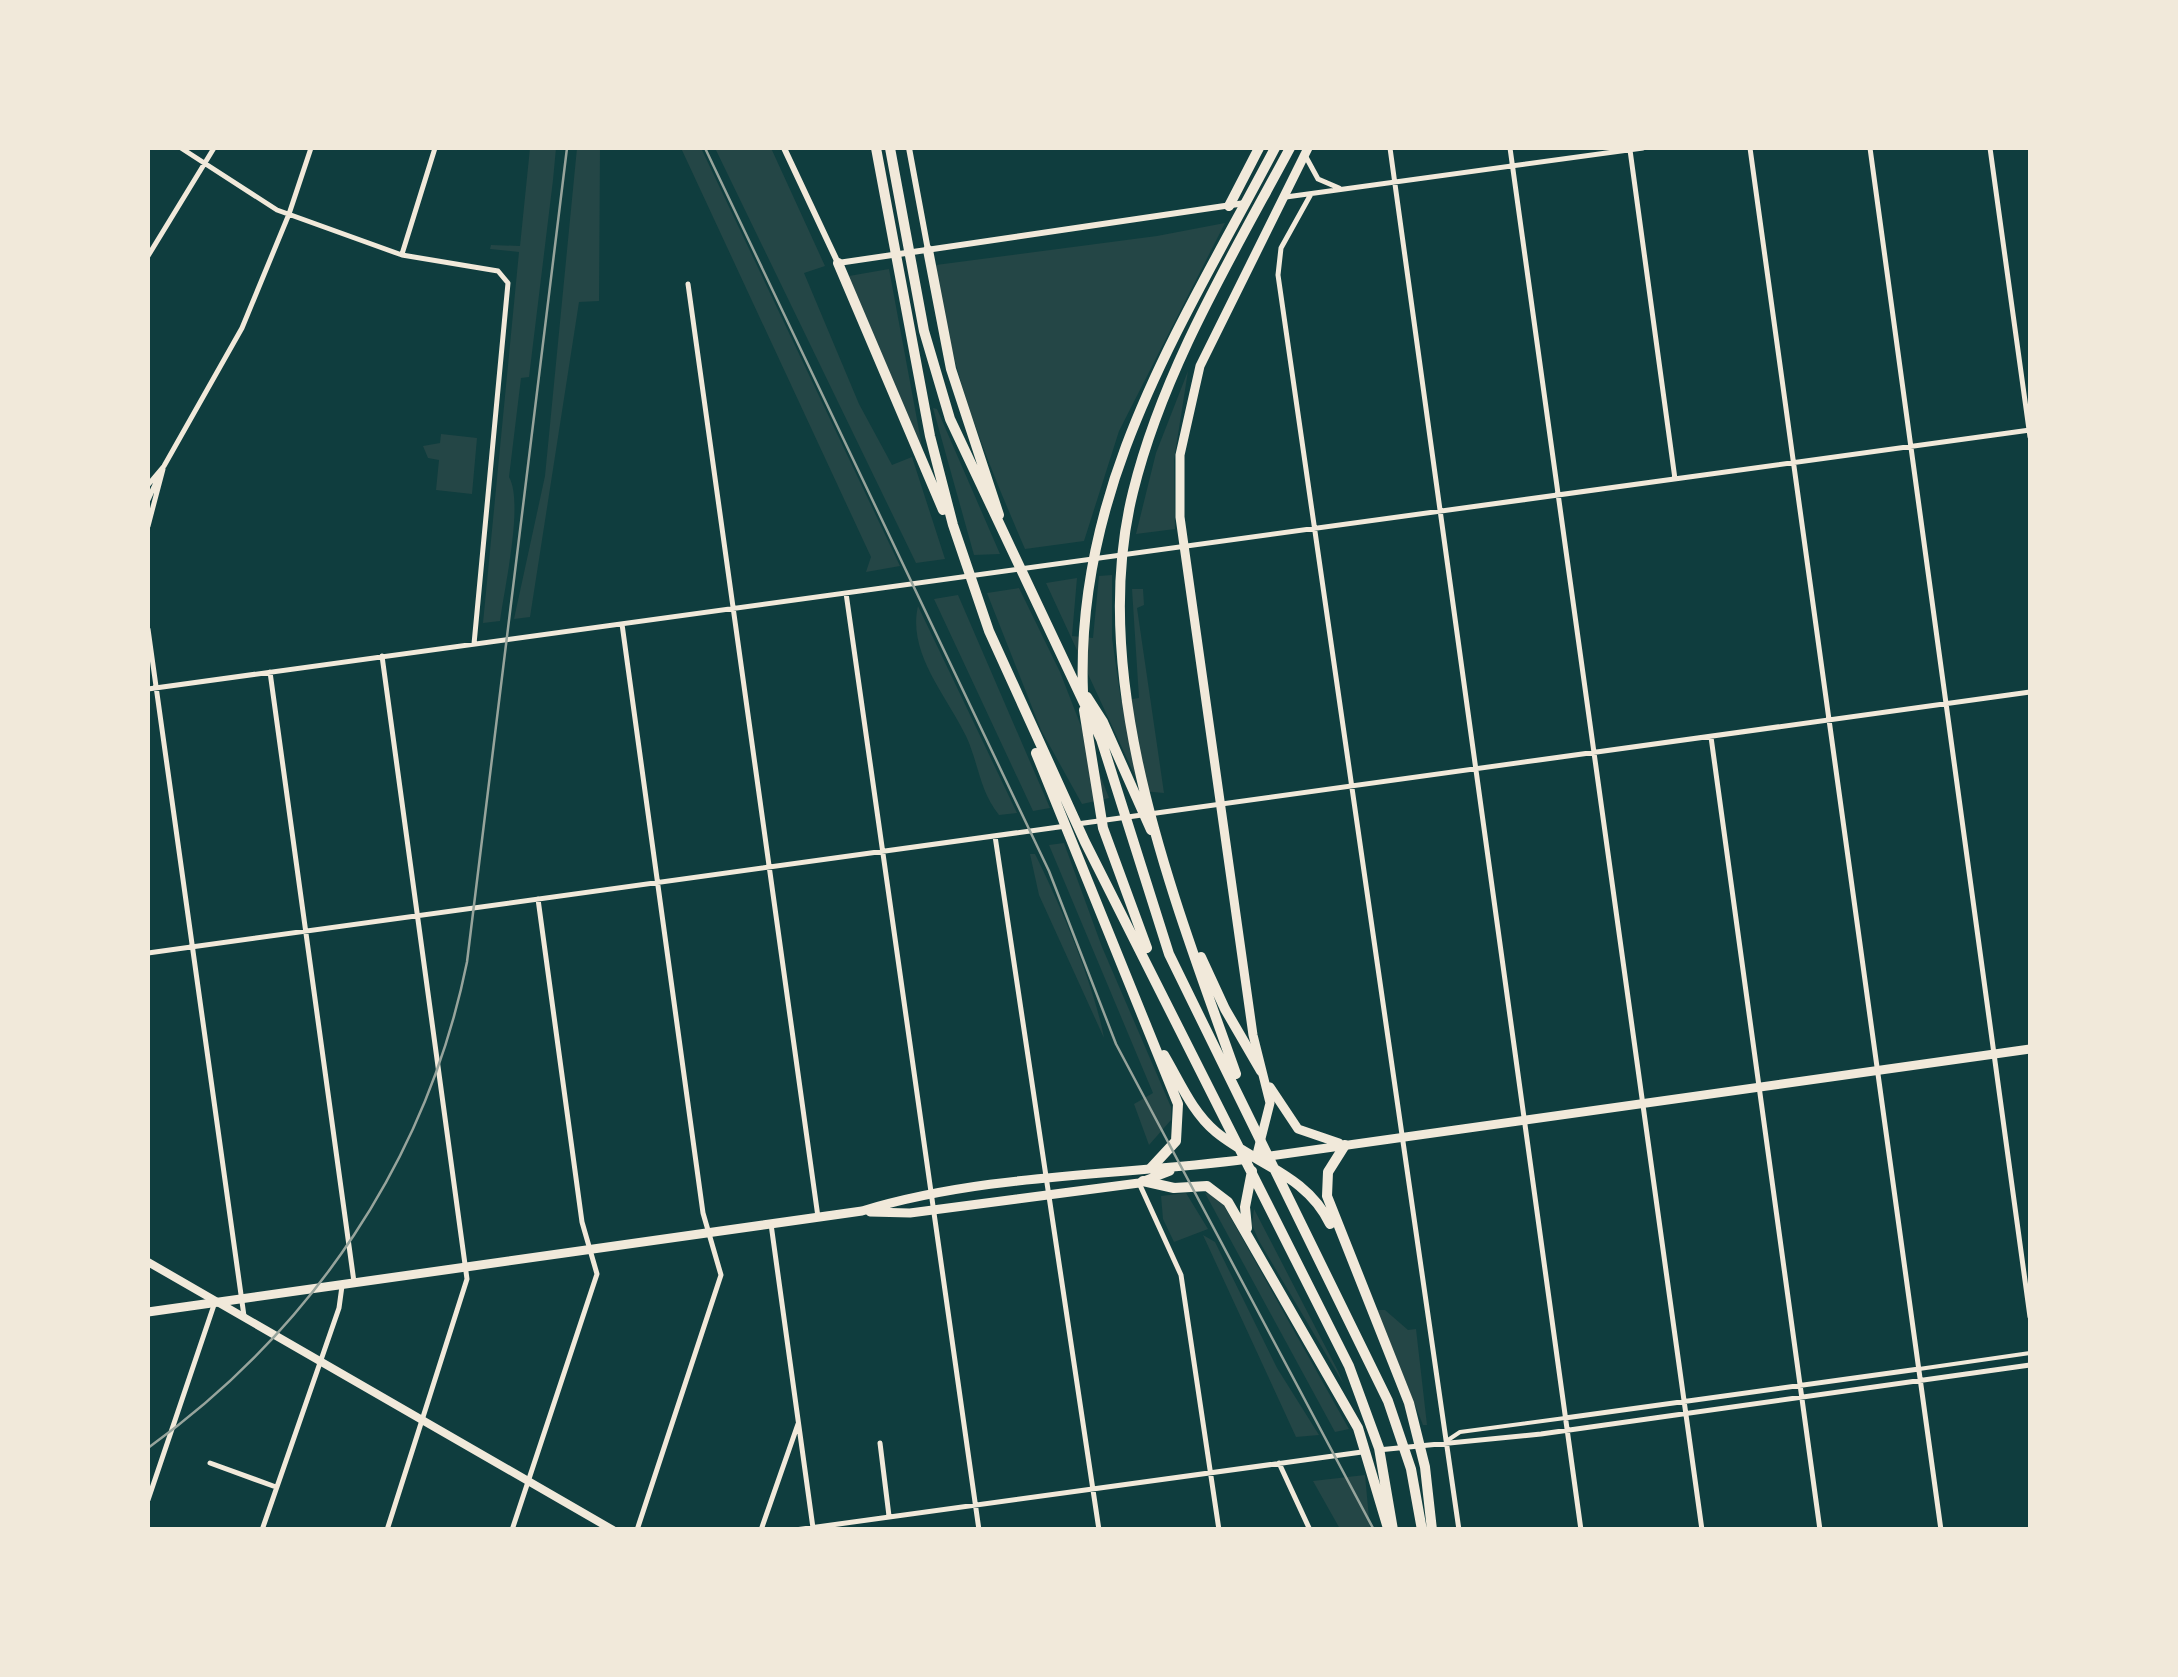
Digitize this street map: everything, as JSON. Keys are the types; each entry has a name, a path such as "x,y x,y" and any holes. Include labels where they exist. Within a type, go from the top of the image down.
{"highway":[{"path":"876,148 930,436 963,557 1058,797 1072,844 1149,1028 1180,1120 1173,1147 1151,1168"},
{"path":"890,148 912,269 944,402 1068,666 1115,778 1169,954 1248,1108 1396,1423 1411,1469 1422,1530"},
{"path":"1228,206 1259,148"},
{"path":"1248,1108 1168,874 1129,700 1120,631 1120,574 1124,536 1143,457 1167,390 1290,148"},
{"path":"1163,991 1106,838 1088,750 1083,637 1088,577 1095,540 1130,429 1272,153"},
{"path":"928,250 951,368 1008,545"},
{"path":"838,263 963,557"},
{"path":"1068,666 1103,722 1137,794 1214,989 1262,1071"},
{"path":"1058,797 1163,991 1349,1366 1372,1425 1390,1530"},
{"path":"1149,1028 1196,1111 1220,1135 1287,1174 1310,1194 1346,1254"},
{"path":"1346,1146 1325,1184 1346,1254 1395,1365 1426,1467 1432,1530"},
{"path":"1248,1234 1244,1206 1256,1158"},
{"path":"1141,1182 1174,1188 1213,1188 1228,1202 1358,1428 1379,1474"}],"main road":[{"path":"1256,1158 1270,1110 1184,546 1180,455 1191,394 1236,288 1307,151"},
{"path":"148,1312 862,1211 932,1194 1046,1178 1256,1158 2030,1049"},
{"path":"1262,1071 1294,1126 1346,1146"},
{"path":"862,1211 934,1210 1141,1182 1175,1168"},
{"path":"148,1262 612,1530"}],"street":[{"path":"181,148 290,214 402,254 498,271 508,283 474,644"},
{"path":"148,256 214,148"},
{"path":"148,500 223,368 290,214 311,148"},
{"path":"402,254 435,148"},
{"path":"784,148 838,263 1643,148"},
{"path":"909,148 928,250"},
{"path":"1390,148 1581,1530"},
{"path":"1510,148 1702,1530"},
{"path":"1630,148 1675,479"},
{"path":"1750,148 1941,1530"},
{"path":"1870,148 2030,1318"},
{"path":"1990,148 2030,437"},
{"path":"1307,151 1318,179 1342,189"},
{"path":"1311,194 1278,260 1313,528 1459,1530"},
{"path":"688,284 818,1217"},
{"path":"152,688 2030,430"},
{"path":"148,485 164,466"},
{"path":"148,526 164,466"},
{"path":"846,593 979,1530"},
{"path":"622,624 703,1213 721,1274 637,1530"},
{"path":"148,630 152,688 244,1319"},
{"path":"382,656 467,1268 466,1293 387,1530"},
{"path":"270,672 354,1282"},
{"path":"148,952 2030,692"},
{"path":"1711,736 1820,1530"},
{"path":"995,836 1027,1074 1050,1193 1099,1530"},
{"path":"512,1530 596,1278 582,1222 538,899"},
{"path":"1141,1182 1181,1274 1218,1530"},
{"path":"771,1224 813,1528"},
{"path":"262,1530 320,1364 342,1284"},
{"path":"148,1500 215,1302"},
{"path":"1446,1441 1460,1432 2030,1354"},
{"path":"796,1530 1279,1462 1446,1441 1462,1444 2030,1365"},
{"path":"761,1530 799,1422"},
{"path":"880,1443 889,1516"},
{"path":"1279,1462 1310,1530"},
{"path":"210,1463 276,1486"}],"shaded area":[{"path":"530,148 556,148 553,180 529,377 521,378 509,477 514,526 509,568 500,621 483,623 519,252 490,249 491,245 520,246"},
{"path":"577,148 600,148 599,301 579,302 530,617 514,619 545,476"},
{"path":"681,148 701,148 900,566 866,572 871,557"},
{"path":"715,148 771,148 825,266 804,273 859,404 892,465 912,457 945,559 916,563"},
{"path":"1225,223 1119,431 1084,541 1025,549 982,445 959,375 936,265 1157,236"},
{"path":"889,269 923,452 850,284 849,276"},
{"path":"1188,371 1174,460 1175,529 1136,534 1156,453"},
{"path":"933,408 937,409 1000,554 974,555"},
{"path":"441,434 477,438 472,494 436,490 439,460 428,458 423,446 440,443"},
{"path":"1112,575 1112,638 1121,701 1139,698 1132,589 1143,589 1144,605 1137,608 1164,793 1142,791 1046,583 1077,578 1072,636 1093,638 1099,576"},
{"path":"1019,588 1060,672 1109,798 1082,804 1041,730 987,593"},
{"path":"958,595 1050,808 1033,811 934,599"},
{"path":"918,606 1017,813 999,815 987,796 966,736 923,657 916,623"},
{"path":"1064,843 1102,947 1171,1107 1171,1120 1149,1145 1134,1104 1153,1093 1049,845"},
{"path":"1030,854 1035,854 1075,944 1104,1038 1039,895"},
{"path":"1186,1193 1208,1229 1174,1242 1163,1219 1161,1196"},
{"path":"1205,1193 1216,1195 1223,1204 1349,1429 1335,1432"},
{"path":"1254,1209 1343,1383 1259,1241 1252,1225"},
{"path":"1203,1235 1215,1242 1277,1368 1319,1435 1296,1437"},
{"path":"1377,1310 1385,1310 1408,1330 1416,1329 1427,1425 1423,1425"},
{"path":"1365,1475 1370,1529 1340,1529 1313,1481"}],"railway":[{"path":"148,1448 207,1401 261,1350 310,1295 354,1235 392,1172 449,1035 467,962 567,148"},
{"path":"705,148 1049,871 1116,1044 1374,1530"}]}
